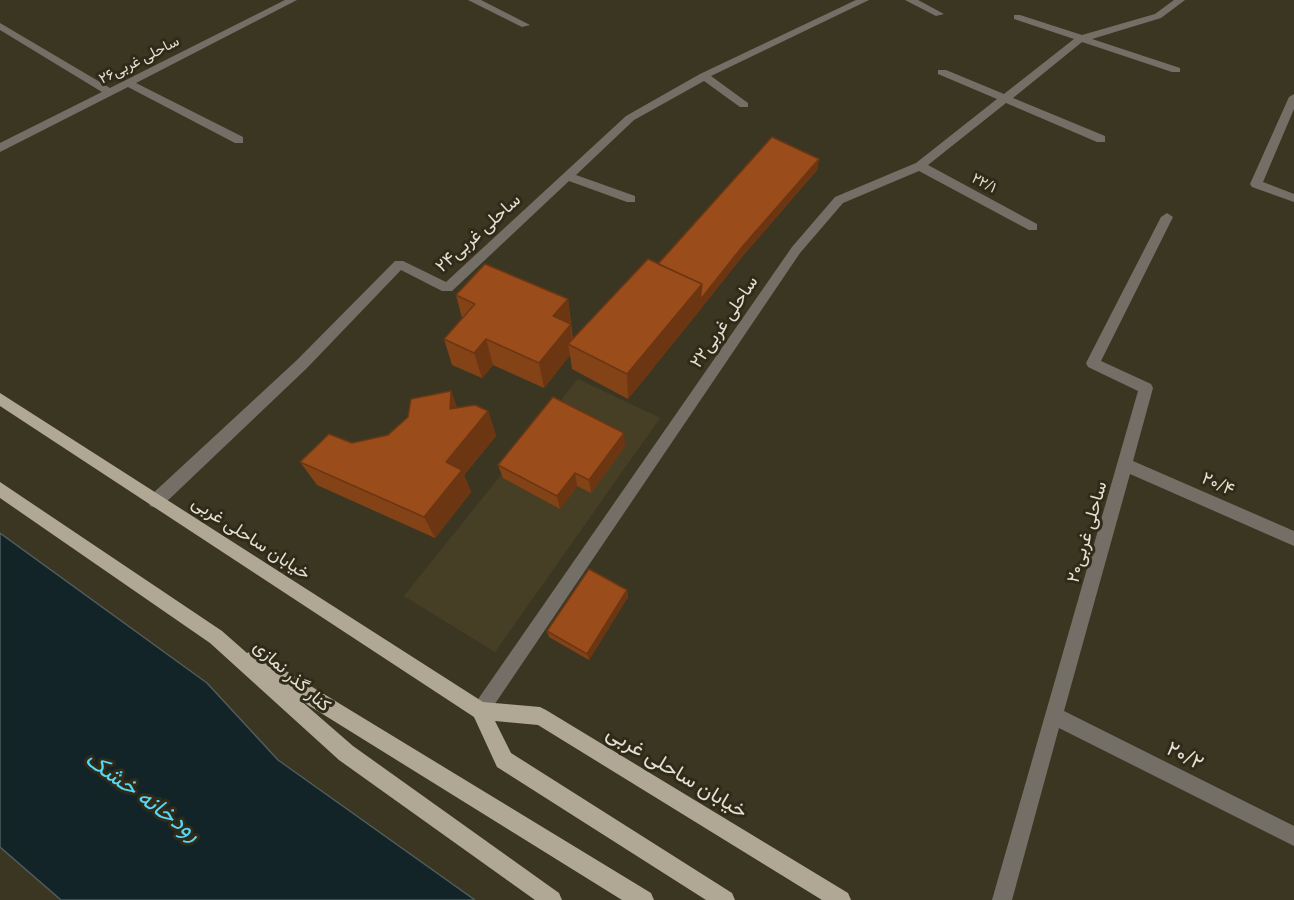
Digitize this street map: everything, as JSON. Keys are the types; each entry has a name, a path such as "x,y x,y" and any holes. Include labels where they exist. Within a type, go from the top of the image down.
{"main road":[{"name":"خیابان ساحلی غربی","path":"0,399 480,711 540,716 841,900"},
{"name":"کنار گذر نمازی","path":"0,489 216,638 346,753 552,900"},
{"path":"216,638 644,900"},
{"path":"480,711 504,760 725,900"}],"street":[{"name":"ساحلی غربی۲۶","path":"0,148 292,0"},
{"path":"474,0 525,25"},
{"name":"ساحلی غربی۲۴","path":"156,501 302,364 399,264 447,288 630,118 704,76 864,0"},
{"path":"910,0 939,14"},
{"path":"1080,39 1158,16 1180,0"},
{"path":"1017,17 1176,70"},
{"path":"0,27 109,92"},
{"name":"ساحلی غربی۲۲","path":"480,711 796,250 839,200 920,166 1080,39"},
{"path":"942,72 1101,139"},
{"path":"704,76 744,105"},
{"path":"128,83 239,140"},
{"path":"1294,98 1256,184 1294,198"},
{"name":"۲۲/۱","path":"920,166 1033,227"},
{"path":"567,176 630,199"},
{"name":"ساحلی غربی۲۰","path":"1002,900 1056,717 1146,388 1093,363 1167,217"},
{"name":"۲۰/۴","path":"1126,465 1294,539"},
{"name":"۲۰/۲","path":"1056,717 1294,836"}],"shaded area":[{"path":"578,379 660,418 495,652 404,596"}],"water":[{"name":"رودخانه خشک","path":"0,533 207,683 278,760 475,900 61,900 0,847"}],"building":[{"path":"772,137 819,159 742,247 700,300 702,284 658,264"},
{"path":"648,259 702,284 627,374 568,344"},
{"path":"485,264 568,299 553,316 571,324 539,363 486,339 474,353 444,339 475,304 456,295"},
{"path":"451,391 450,409 475,405 488,411 446,462 462,470 424,517 300,462 329,434 352,443 388,435 408,417 411,399"},
{"path":"553,397 624,433 589,480 575,473 557,496 498,465"},
{"path":"589,569 627,590 587,654 547,631"}]}
